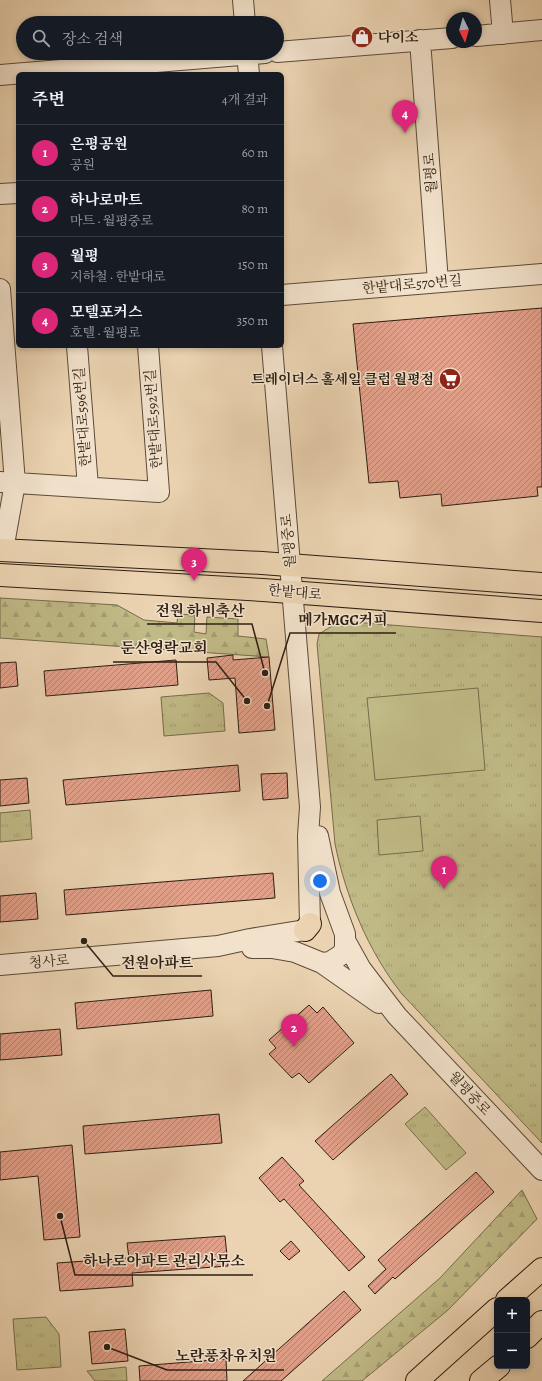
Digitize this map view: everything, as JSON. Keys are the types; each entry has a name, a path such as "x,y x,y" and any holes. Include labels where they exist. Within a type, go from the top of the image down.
{"main road":[{"name":"한밭대로","path":"1,550 290,565 542,584"},
{"name":"한밭대로","path":"0,575 292,592 542,611"},
{"path":"510,1297 542,1269"},
{"path":"417,1381 494,1312"},
{"path":"530,1334 542,1322"},
{"path":"481,1381 495,1369"}],"street":[{"path":"243,0 244,16"},
{"path":"500,0 503,34"},
{"path":"482,36 542,30"},
{"path":"284,51 446,38"},
{"name":"월평로","path":"420,40 438,282"},
{"path":"25,72 177,60"},
{"path":"249,72 252,60"},
{"path":"0,74 16,73"},
{"path":"0,194 16,192"},
{"name":"한밭대로570번길","path":"284,294 542,274"},
{"path":"0,289 8,482 1,550"},
{"name":"한밭대로596번길","path":"77,348 88,487"},
{"name":"한밭대로592번길","path":"88,487 159,492 148,348"},
{"name":"월평중로","path":"272,348 310,807"},
{"path":"8,482 88,487"},
{"path":"310,807 308,836 307,927 302,944 316,960"},
{"path":"310,807 330,893 344,935 345,949 336,959 316,960"},
{"path":"218,946 307,927 323,919 337,923 361,969 397,1016"},
{"path":"218,946 272,948 295,952 316,960 397,1016"},
{"name":"청사로","path":"0,965 218,946"},
{"name":"월평중로","path":"397,1016 542,1170"},
{"path":"510,1297 542,1257"}],"green space":[{"path":"0,598 117,605 144,620 177,623 178,614 195,615 194,632 206,634 207,617 238,619 238,636 266,639 269,657 0,638"},
{"path":"340,621 542,637 542,1143 402,994 379,960 369,942 352,903 345,884 335,844 317,644 319,634"},
{"path":"478,688 485,770 375,780 367,698"},
{"path":"209,693 223,703 225,731 164,736 161,697"},
{"path":"30,810 32,839 0,842 0,813"},
{"path":"420,816 423,851 379,855 377,820"},
{"path":"425,1107 466,1153 446,1170 405,1124"},
{"path":"522,1190 537,1219 448,1310 362,1381 322,1381 440,1278"},
{"path":"46,1317 59,1334 61,1367 17,1370 13,1319"},
{"path":"126,1367 127,1381 95,1381 87,1371"}],"building":[{"name":"트레이더스 홀세일 클럽 월평점","path":"542,308 542,487 537,487 538,496 442,506 441,494 400,498 398,481 369,483 353,324"},
{"path":"233,655 233,660 269,657 275,730 239,733 235,678 209,680 207,658"},
{"path":"176,660 178,685 46,696 44,671"},
{"path":"16,662 18,686 0,688 0,663"},
{"path":"238,765 240,791 66,805 63,780"},
{"path":"287,773 288,798 263,800 261,774"},
{"path":"27,778 29,803 0,806 0,780"},
{"path":"273,873 275,898 66,915 64,890"},
{"path":"36,893 38,919 0,922 0,896"},
{"path":"211,990 213,1016 77,1029 75,1003"},
{"path":"309,1005 317,1013 323,1007 354,1043 309,1083 299,1073 292,1078 269,1054 276,1048 269,1040"},
{"path":"60,1029 62,1055 0,1060 0,1034"},
{"path":"391,1074 408,1094 333,1160 315,1141"},
{"path":"219,1114 222,1143 85,1154 83,1126"},
{"path":"72,1145 80,1237 44,1240 38,1176 0,1180 0,1152"},
{"path":"282,1157 304,1181 299,1185 365,1257 349,1271 284,1199 280,1202 259,1178"},
{"path":"476,1172 494,1192 395,1279 393,1277 375,1294 368,1286 386,1269 378,1260"},
{"path":"225,1236 228,1266 132,1273 133,1286 60,1291 57,1263 129,1258 127,1243"},
{"path":"291,1241 300,1251 289,1260 280,1251"},
{"path":"344,1291 361,1310 281,1381 243,1381"},
{"path":"125,1329 128,1361 92,1364 89,1332"},
{"path":"226,1359 227,1381 140,1381 139,1366"}],"place":[{"name":"다이소","path":"362,37"},
{"name":"모텔포커스","path":"405,133"},
{"name":"트레이더스 홀세일 클럽 월평점","path":"450,379"},
{"name":"월평","path":"194,581"},
{"name":"전원 하비축산","path":"265,673"},
{"name":"둔산영락교회","path":"247,701"},
{"name":"메가MGC커피","path":"267,706"},
{"name":"은평공원","path":"444,889"},
{"name":"전원아파트","path":"84,941"},
{"name":"하나로마트","path":"294,1047"},
{"name":"하나로아파트 관리사무소","path":"60,1216"},
{"name":"노란풍차유치원","path":"107,1347"}]}
